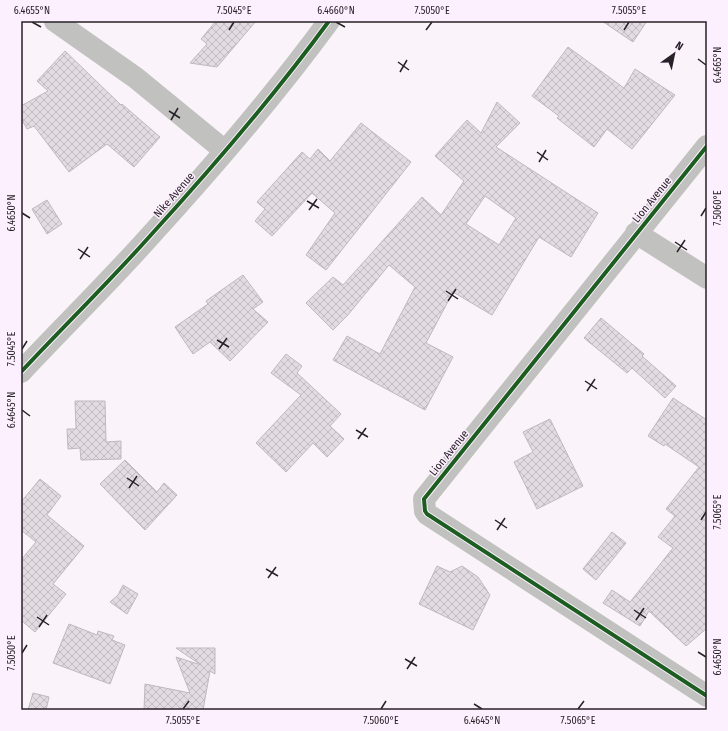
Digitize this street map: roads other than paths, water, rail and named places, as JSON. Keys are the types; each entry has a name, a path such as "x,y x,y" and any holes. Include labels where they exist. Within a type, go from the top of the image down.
{"street":[{"path":"55,21 136,78 225,151"},
{"name":"Nike Avenue","path":"21,372 149,237 225,151 301,59 329,21"},
{"name":"Lion Avenue","path":"707,146 424,500 424,506 427,514 707,696"},
{"path":"636,233 707,278"}]}
